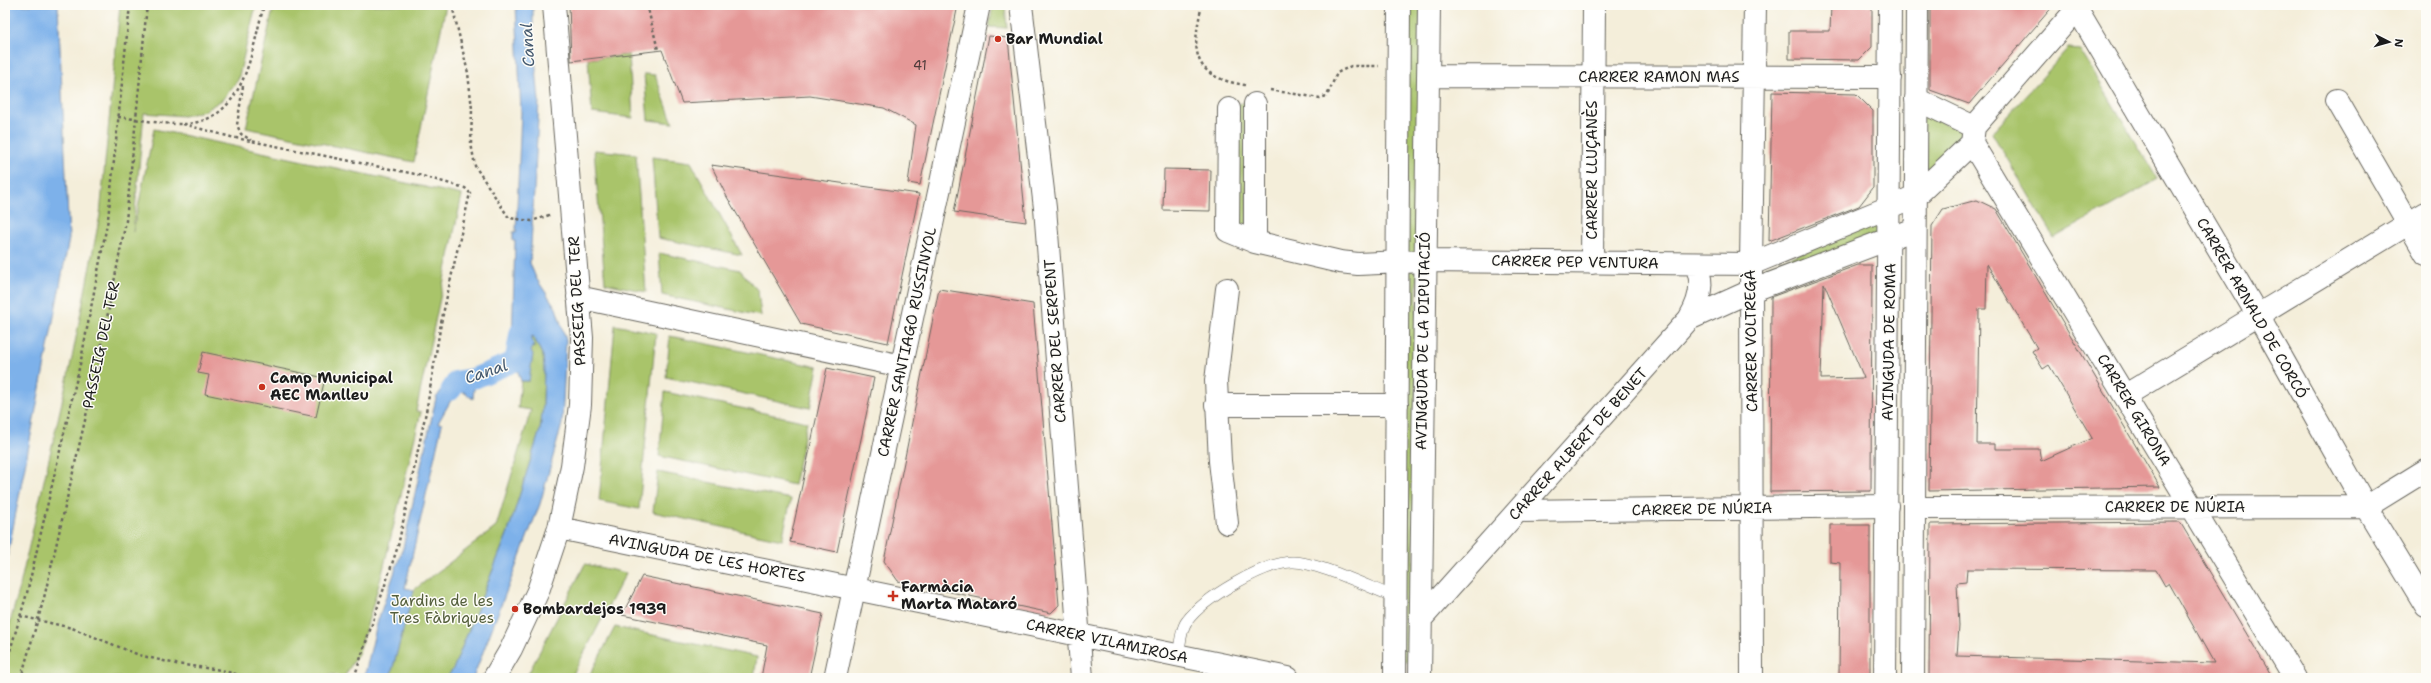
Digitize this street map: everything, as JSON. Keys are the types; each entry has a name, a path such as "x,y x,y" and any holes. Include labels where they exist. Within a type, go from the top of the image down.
{"street":[{"name":"PASSEIG DEL TER","path":"494,678 511,649 538,591 559,528 572,466 580,405 582,338 554,5"},
{"name":"CARRER SANTIAGO RUSSINYOL","path":"835,678 979,5"},
{"name":"CARRER DEL SERPENT","path":"1022,5 1045,208 1082,678"},
{"name":"AVINGUDA DE LA DIPUTACIÓ","path":"1396,678 1395,597 1399,263 1399,5"},
{"name":"AVINGUDA DE LA DIPUTACIÓ","path":"1420,678 1424,261 1429,5"},
{"name":"CARRER LLUÇANÈS","path":"1592,263 1594,5"},
{"name":"CARRER VOLTREGÀ","path":"1752,678 1753,508 1750,264 1755,5"},
{"name":"AVINGUDA DE ROMA","path":"1885,678 1890,238 1890,5"},
{"name":"AVINGUDA DE ROMA","path":"1913,678 1916,5"},
{"name":"CARRER ARNALD DE CORCÓ","path":"1973,135 2078,9 2257,314 2366,507 2426,606"},
{"name":"CARRER RAMON MAS","path":"1428,76 1890,77"},
{"path":"1255,242 1256,93"},
{"path":"1750,264 1889,209 1916,196 1973,135 1916,99"},
{"path":"2337,100 2417,218 2426,254"},
{"name":"CARRER PEP VENTURA","path":"1229,109 1228,231 1255,242 1340,262 1399,263 1424,261 1750,264"},
{"name":"CARRER GIRONA","path":"1973,135 2192,507 2296,678"},
{"path":"2126,395 2417,218"},
{"name":"CARRER ALBERT DE BENET","path":"1421,620 1689,319 1751,291 1915,229"},
{"path":"1689,319 1698,301 1700,288 1700,273 1695,264"},
{"path":"1226,289 1216,381 1216,405 1220,461 1227,523"},
{"path":"578,297 902,366"},
{"path":"1216,405 1397,405"},
{"path":"2366,507 2426,470"},
{"name":"CARRER DE NÚRIA","path":"1518,511 1887,506"},
{"name":"CARRER DE NÚRIA","path":"1914,508 2366,507"},
{"name":"AVINGUDA DE LES HORTES","path":"559,528 855,588"},
{"name":"CARRER VILAMIROSA","path":"855,588 1078,636 1288,678"}],"lane":[{"path":"1178,656 1187,621 1227,587 1266,568 1292,562 1325,570 1395,597"}],"path":[{"name":"PASSEIG DEL TER","path":"5,668 27,593 81,360 108,219 130,5"},
{"name":"PASSEIG DEL TER","path":"21,678 44,598 98,364 126,221 147,5"},
{"path":"253,141 241,134 237,126 243,84 264,5"},
{"path":"452,5 468,73 472,109 471,143 475,166 509,218 532,221"},
{"path":"647,5 658,50"},
{"path":"1202,5 1194,39 1196,52 1200,62 1216,77 1256,93 1320,98 1327,96 1337,73 1351,66 1399,66"},
{"path":"183,124 196,123 210,118 233,100 243,84"},
{"path":"118,117 183,124 253,141 415,174 465,188 470,193 441,323 427,407 398,546 354,678"},
{"path":"20,616 72,628 139,655 176,664 221,670 250,678"}],"green space":[{"name":"Camp Municipal AEC Manlleu","path":"120,5 256,5 238,80 222,100 204,111 184,116 144,113 133,232 154,129 462,195 416,411 421,412 382,574 359,652 344,677 330,674 329,678 5,678 5,640 19,590 72,358 100,215"},
{"path":"274,5 446,5 414,162 246,128"},
{"path":"993,5 1005,5 1007,28 989,27"},
{"path":"1407,5 1421,5 1418,255 1406,255"},
{"path":"2068,49 2080,50 2158,179 2054,238 1992,133"},
{"path":"629,55 633,118 592,113 588,59"},
{"path":"644,74 655,75 673,123 648,120"},
{"path":"1247,102 1247,230 1237,224 1237,104"},
{"path":"1920,111 1963,132 1965,140 1917,183"},
{"path":"594,150 636,154 646,292 605,283"},
{"path":"652,157 691,162 742,255 658,238"},
{"path":"1883,220 1883,232 1766,276 1766,267"},
{"path":"659,253 740,270 758,291 761,316 662,295"},
{"path":"1417,268 1413,662 1401,661 1405,269"},
{"path":"615,325 656,333 639,509 599,501"},
{"name":"Jardins de les Tres Fàbriques","path":"533,336 543,356 544,368 543,406 540,430 508,532 454,667 447,678 390,678 414,590 496,527 531,410 518,408 521,381 529,381 530,351 532,347 535,347 531,340"},
{"path":"670,336 818,367 810,408 666,377"},
{"path":"665,392 807,422 794,485 659,456"},
{"path":"658,472 791,499 782,540 653,512"},
{"path":"585,564 626,573 571,678 526,678"},
{"path":"615,627 757,657 754,678 588,678"}],"water":[{"path":"5,5 58,5 69,239 5,569"},
{"path":"516,5 533,5 533,37 539,101 530,263 536,278 556,308 566,340 562,424 540,504 473,678 447,678 454,667 508,532 540,430 543,406 543,356 533,336 531,337 535,347 532,347 531,351 533,354 529,381 521,381 509,343 512,342 515,241 513,241 513,232 516,232 521,112"},
{"path":"460,371 475,378 473,399 458,388 438,423 442,424 405,588 414,590 390,678 364,678 378,620 403,548 436,398 443,388"}],"building":[{"path":"569,5 958,5 920,185 908,183 916,125 884,108 810,96 682,103 662,50 571,61"},
{"path":"1831,5 1872,5 1872,47 1859,60 1789,59 1789,31 1830,31"},
{"path":"1930,5 2054,5 1969,104 1930,90"},
{"path":"989,36 1008,38 1026,222 954,212"},
{"path":"1772,92 1856,94 1873,111 1873,188 1859,206 1769,241"},
{"path":"711,165 919,194 888,343 801,324 727,197"},
{"path":"1164,169 1211,170 1210,211 1163,210"},
{"path":"1977,200 1996,209 2160,487 1929,491 1932,226 1943,209","holes":["1987,264 2037,348 2032,351 2043,369 2049,365 2092,438 2041,461 2039,449 1995,449 1995,444 1977,444 1979,309 1986,309"]},
{"path":"1858,265 1872,265 1871,491 1770,492 1771,297","holes":["1824,283 1864,378 1821,379"]},
{"path":"939,289 1033,304 1059,605 1051,613 898,581 884,561"},
{"path":"203,352 325,378 316,417 205,394 209,375 198,373"},
{"path":"827,368 874,378 837,552 790,542"},
{"path":"2180,522 2273,678 1929,678 1930,524","holes":["1967,569 2156,570 2165,586 2169,583 2214,663 1957,656 1959,626 1957,583 1966,582"]},
{"path":"1830,525 1870,525 1870,678 1839,678 1840,563 1830,562"},
{"path":"642,576 823,614 809,678 761,678 767,645 622,615"}],"waterway":[{"name":"Canal","path":"451,390 457,381 475,378 515,361 520,332"}],"place":[{"name":"Bar Mundial","path":"998,39"},
{"name":"Camp Municipal AEC Manlleu","path":"262,387"},
{"name":"Farmàcia Marta Mataró","path":"893,596"},
{"name":"Bombardejos 1939","path":"515,609"}]}
